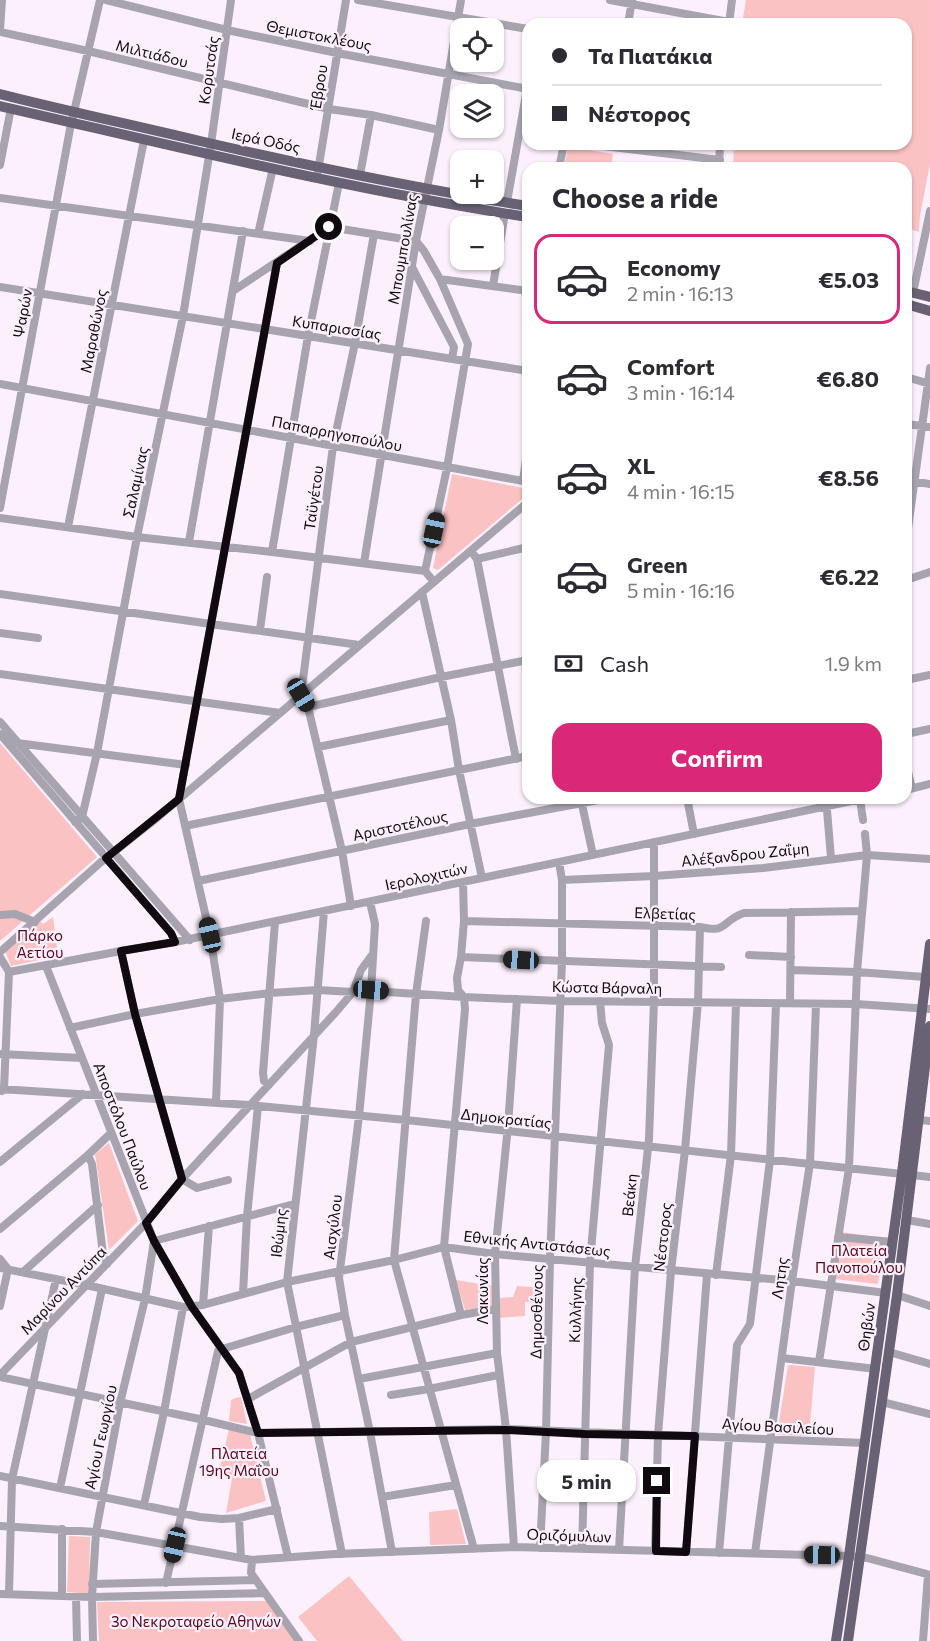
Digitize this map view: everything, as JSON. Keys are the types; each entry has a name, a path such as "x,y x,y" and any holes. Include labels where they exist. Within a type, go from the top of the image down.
{"main road":[{"name":"Ιερά Οδός","path":"0,93 144,140 211,149 273,168 360,175 425,194"},
{"name":"Ιερά Οδός","path":"5,107 73,118 318,172 339,183 425,194 506,208 522,215"},
{"name":"Ιερά Οδός","path":"506,208 522,207"},
{"path":"912,293 930,297"},
{"path":"912,306 930,311"},
{"name":"Θηβών","path":"836,1641 855,1557 889,1352 893,1242 907,1174 926,1009 925,977 930,945"},
{"name":"Θηβών","path":"848,1641 865,1443 876,1369 907,1220 907,1174 925,1121 930,1026"}],"street":[{"path":"0,31 2,0"},
{"name":"Ψαρών","path":"0,508 73,118 100,0"},
{"name":"Θεμιστοκλέους","path":"106,0 227,30 522,88"},
{"name":"Κορυτσάς","path":"211,149 231,0"},
{"name":"Έβρου","path":"318,172 346,0"},
{"path":"358,0 522,28"},
{"name":"Μπουμπουλίνας","path":"364,563 411,266 439,130 461,0"},
{"path":"610,0 632,2 706,18"},
{"path":"730,18 732,0"},
{"path":"629,18 632,2"},
{"name":"Μιλτιάδου","path":"0,31 329,109 371,115 439,130"},
{"path":"0,165 5,107"},
{"path":"360,175 371,115"},
{"path":"493,286 522,117"},
{"name":"Μαραθώνος","path":"68,527 144,140"},
{"name":"Σαλαμίνας","path":"78,819 97,753 137,537 183,316 211,149"},
{"path":"627,150 706,162"},
{"path":"258,234 273,168"},
{"path":"273,552 308,336 339,183"},
{"path":"0,198 310,241"},
{"path":"912,282 930,211"},
{"path":"233,291 329,227 416,241 424,251 440,279 468,344 447,468 424,571"},
{"path":"189,542 243,231"},
{"name":"Ταϋγέτου","path":"301,695 333,446 355,343 374,234"},
{"path":"216,1102 220,999 210,935 179,799 277,263"},
{"path":"411,266 454,347 452,359"},
{"path":"440,279 522,290"},
{"name":"Κυπαρισσίας","path":"0,286 522,370"},
{"path":"912,474 926,426 930,368"},
{"path":"912,379 929,384"},
{"name":"Παπαρρηγοπούλου","path":"0,384 522,481"},
{"path":"0,449 11,450"},
{"path":"912,481 930,484"},
{"path":"33,920 179,799 522,506"},
{"path":"0,518 137,537 424,571 434,582"},
{"path":"477,559 522,548"},
{"path":"470,551 477,559 516,759"},
{"path":"912,578 930,572"},
{"path":"260,630 267,577"},
{"path":"422,592 451,720 482,878"},
{"path":"0,594 359,645"},
{"path":"0,633 38,638"},
{"path":"308,707 522,661"},
{"path":"0,674 280,713"},
{"path":"912,679 930,675"},
{"path":"301,695 308,707 318,747 342,851 351,906"},
{"path":"318,747 451,720"},
{"path":"0,722 15,745 109,855 171,933 175,942"},
{"path":"912,733 930,729"},
{"path":"0,734 15,745 186,765"},
{"path":"185,826 522,758"},
{"path":"912,788 930,784"},
{"name":"Αριστοτέλους","path":"198,881 567,804"},
{"path":"583,804 593,855"},
{"path":"688,804 694,834"},
{"name":"Ιερολοχιτών","path":"9,972 189,940 694,834 818,804"},
{"path":"826,804 831,858"},
{"path":"863,804 863,820"},
{"path":"819,1362 849,1168 857,972 867,855 865,834"},
{"name":"Βεάκη","path":"619,1550 635,1267 648,1146 654,1001 654,842"},
{"path":"109,855 189,940"},
{"name":"Αλέξανδρου Ζαΐμη","path":"562,880 763,868 867,855 930,859"},
{"name":"Δημοσθένους","path":"540,1548 561,1001 562,880 559,862"},
{"path":"0,952 76,880"},
{"path":"461,1315 444,1247 465,1009 464,997 458,990 457,978 464,921 463,882"},
{"name":"Αισχύλου","path":"370,902 375,924 371,990 359,1116 339,1278 392,1552"},
{"name":"Ιθώμης","path":"324,911 314,1035 287,1282 342,1554"},
{"name":"Ελβετίας","path":"464,921 717,929 744,913 861,911"},
{"path":"790,1003 791,912"},
{"path":"0,915 15,915 33,920"},
{"path":"426,921 416,994 394,1260 474,1549"},
{"path":"270,1085 264,1081 263,1073 275,922"},
{"name":"Νέστορος","path":"656,1551 658,1435 671,1270 685,1150 698,1002 700,927"},
{"path":"121,951 135,1014 182,1179 197,1188 228,1180"},
{"name":"Μαρίνου Αντύπα","path":"0,1376 146,1223 182,1179 254,1105 352,992 360,970 372,954"},
{"path":"749,956 791,957"},
{"path":"0,957 9,972 1,1090"},
{"path":"461,957 721,967"},
{"name":"Αποστόλου Παύλου","path":"46,966 110,1134 154,1241 188,1307 239,1373 258,1433 288,1557"},
{"path":"791,970 925,977"},
{"name":"Κώστα Βάρναλη","path":"70,1028 220,999 318,990 352,992 371,990 561,1001 856,1004 926,1009"},
{"name":"Λακωνίας","path":"514,1547 506,1430 498,1375 495,1254 517,999"},
{"name":"Κυλλήνης","path":"582,1549 590,1262 609,1045 602,1023 600,1001"},
{"path":"686,1552 711,1274 731,1155 736,1003"},
{"path":"720,1552 737,1345 750,1324 770,1160 776,1004"},
{"name":"Λητης","path":"755,1553 810,1163 816,1004"},
{"path":"926,1009 930,1026"},
{"path":"3,1054 82,1058"},
{"name":"Δημοκρατίας","path":"1,1090 254,1105 600,1140 930,1177"},
{"path":"0,1162 83,1094"},
{"path":"243,1294 254,1105"},
{"path":"0,1229 110,1134"},
{"path":"88,1155 92,1164 103,1254 107,1264"},
{"path":"154,1241 294,1204"},
{"path":"22,1272 98,1205"},
{"path":"907,1220 930,1224"},
{"path":"202,1305 209,1226"},
{"path":"838,1237 893,1242"},
{"name":"Αγίου Γεωργίου","path":"93,1641 92,1584 96,1532 120,1403 145,1299 154,1241"},
{"name":"Εθνικής Αντιστάσεως","path":"188,1307 444,1247 495,1254 792,1281 891,1294 930,1306"},
{"path":"0,1259 4,1269 0,1306"},
{"path":"4,1269 188,1307 144,1505"},
{"path":"56,1279 12,1479 11,1526 4,1594 92,1598 265,1593"},
{"path":"60,1488 102,1289"},
{"path":"248,1399 351,1342 496,1308"},
{"path":"166,1582 218,1351 296,1327 345,1315"},
{"path":"889,1352 930,1364"},
{"path":"359,1379 497,1353"},
{"path":"782,1358 876,1369"},
{"path":"391,1395 498,1375"},
{"name":"Αγίου Βασιλείου","path":"0,1376 258,1433 506,1430 865,1443"},
{"path":"882,1402 930,1414"},
{"path":"0,1476 200,1517 239,1518 277,1509"},
{"path":"382,1497 456,1485"},
{"path":"239,1518 241,1558"},
{"name":"Οριζόμυλων","path":"0,1526 96,1532 252,1560 514,1547 855,1557 929,1575"},
{"path":"62,1529 62,1596"},
{"path":"252,1560 251,1574 299,1641"},
{"path":"923,1641 929,1575"},
{"path":"92,1584 256,1580"},
{"path":"76,1597 77,1641"}],"green space":[{"path":"746,0 930,0 930,164 919,232 912,230 912,162 733,162 734,150 912,150 912,18 743,18"},
{"path":"567,150 613,154 612,162 565,162"},
{"path":"452,474 522,488 522,499 438,570 433,568"},
{"path":"0,743 97,857 0,941"},
{"name":"Πάρκο Αετίου","path":"53,917 58,956 11,966 5,951 40,921 43,924"},
{"path":"109,1143 138,1221 109,1250 95,1154"},
{"name":"Πλατεία Πανοπούλου","path":"841,1232 884,1238 878,1284 834,1279"},
{"path":"456,1280 493,1286 493,1306 465,1310"},
{"path":"517,1286 544,1288 543,1303 525,1302 525,1316 498,1318 498,1298 513,1297"},
{"path":"788,1365 815,1367 809,1436 777,1435"},
{"path":"241,1397 247,1424 229,1421 231,1400"},
{"name":"Πλατεία 19ης Μαΐου","path":"229,1429 250,1434 266,1501 226,1513 232,1479 218,1476"},
{"path":"457,1509 466,1544 430,1545 429,1512"},
{"path":"69,1536 90,1537 89,1594 67,1592"},
{"path":"349,1576 403,1641 317,1641 298,1617"},
{"name":"3ο Νεκροταφείο Αθηνών","path":"267,1601 296,1641 99,1641 97,1602"}],"route":[{"path":"329,227 277,263 179,799 106,858 171,933 175,942 121,951 135,1014 182,1179 146,1223 192,1307 239,1373 258,1433 506,1430 695,1436 686,1552 656,1551 657,1481"}]}
